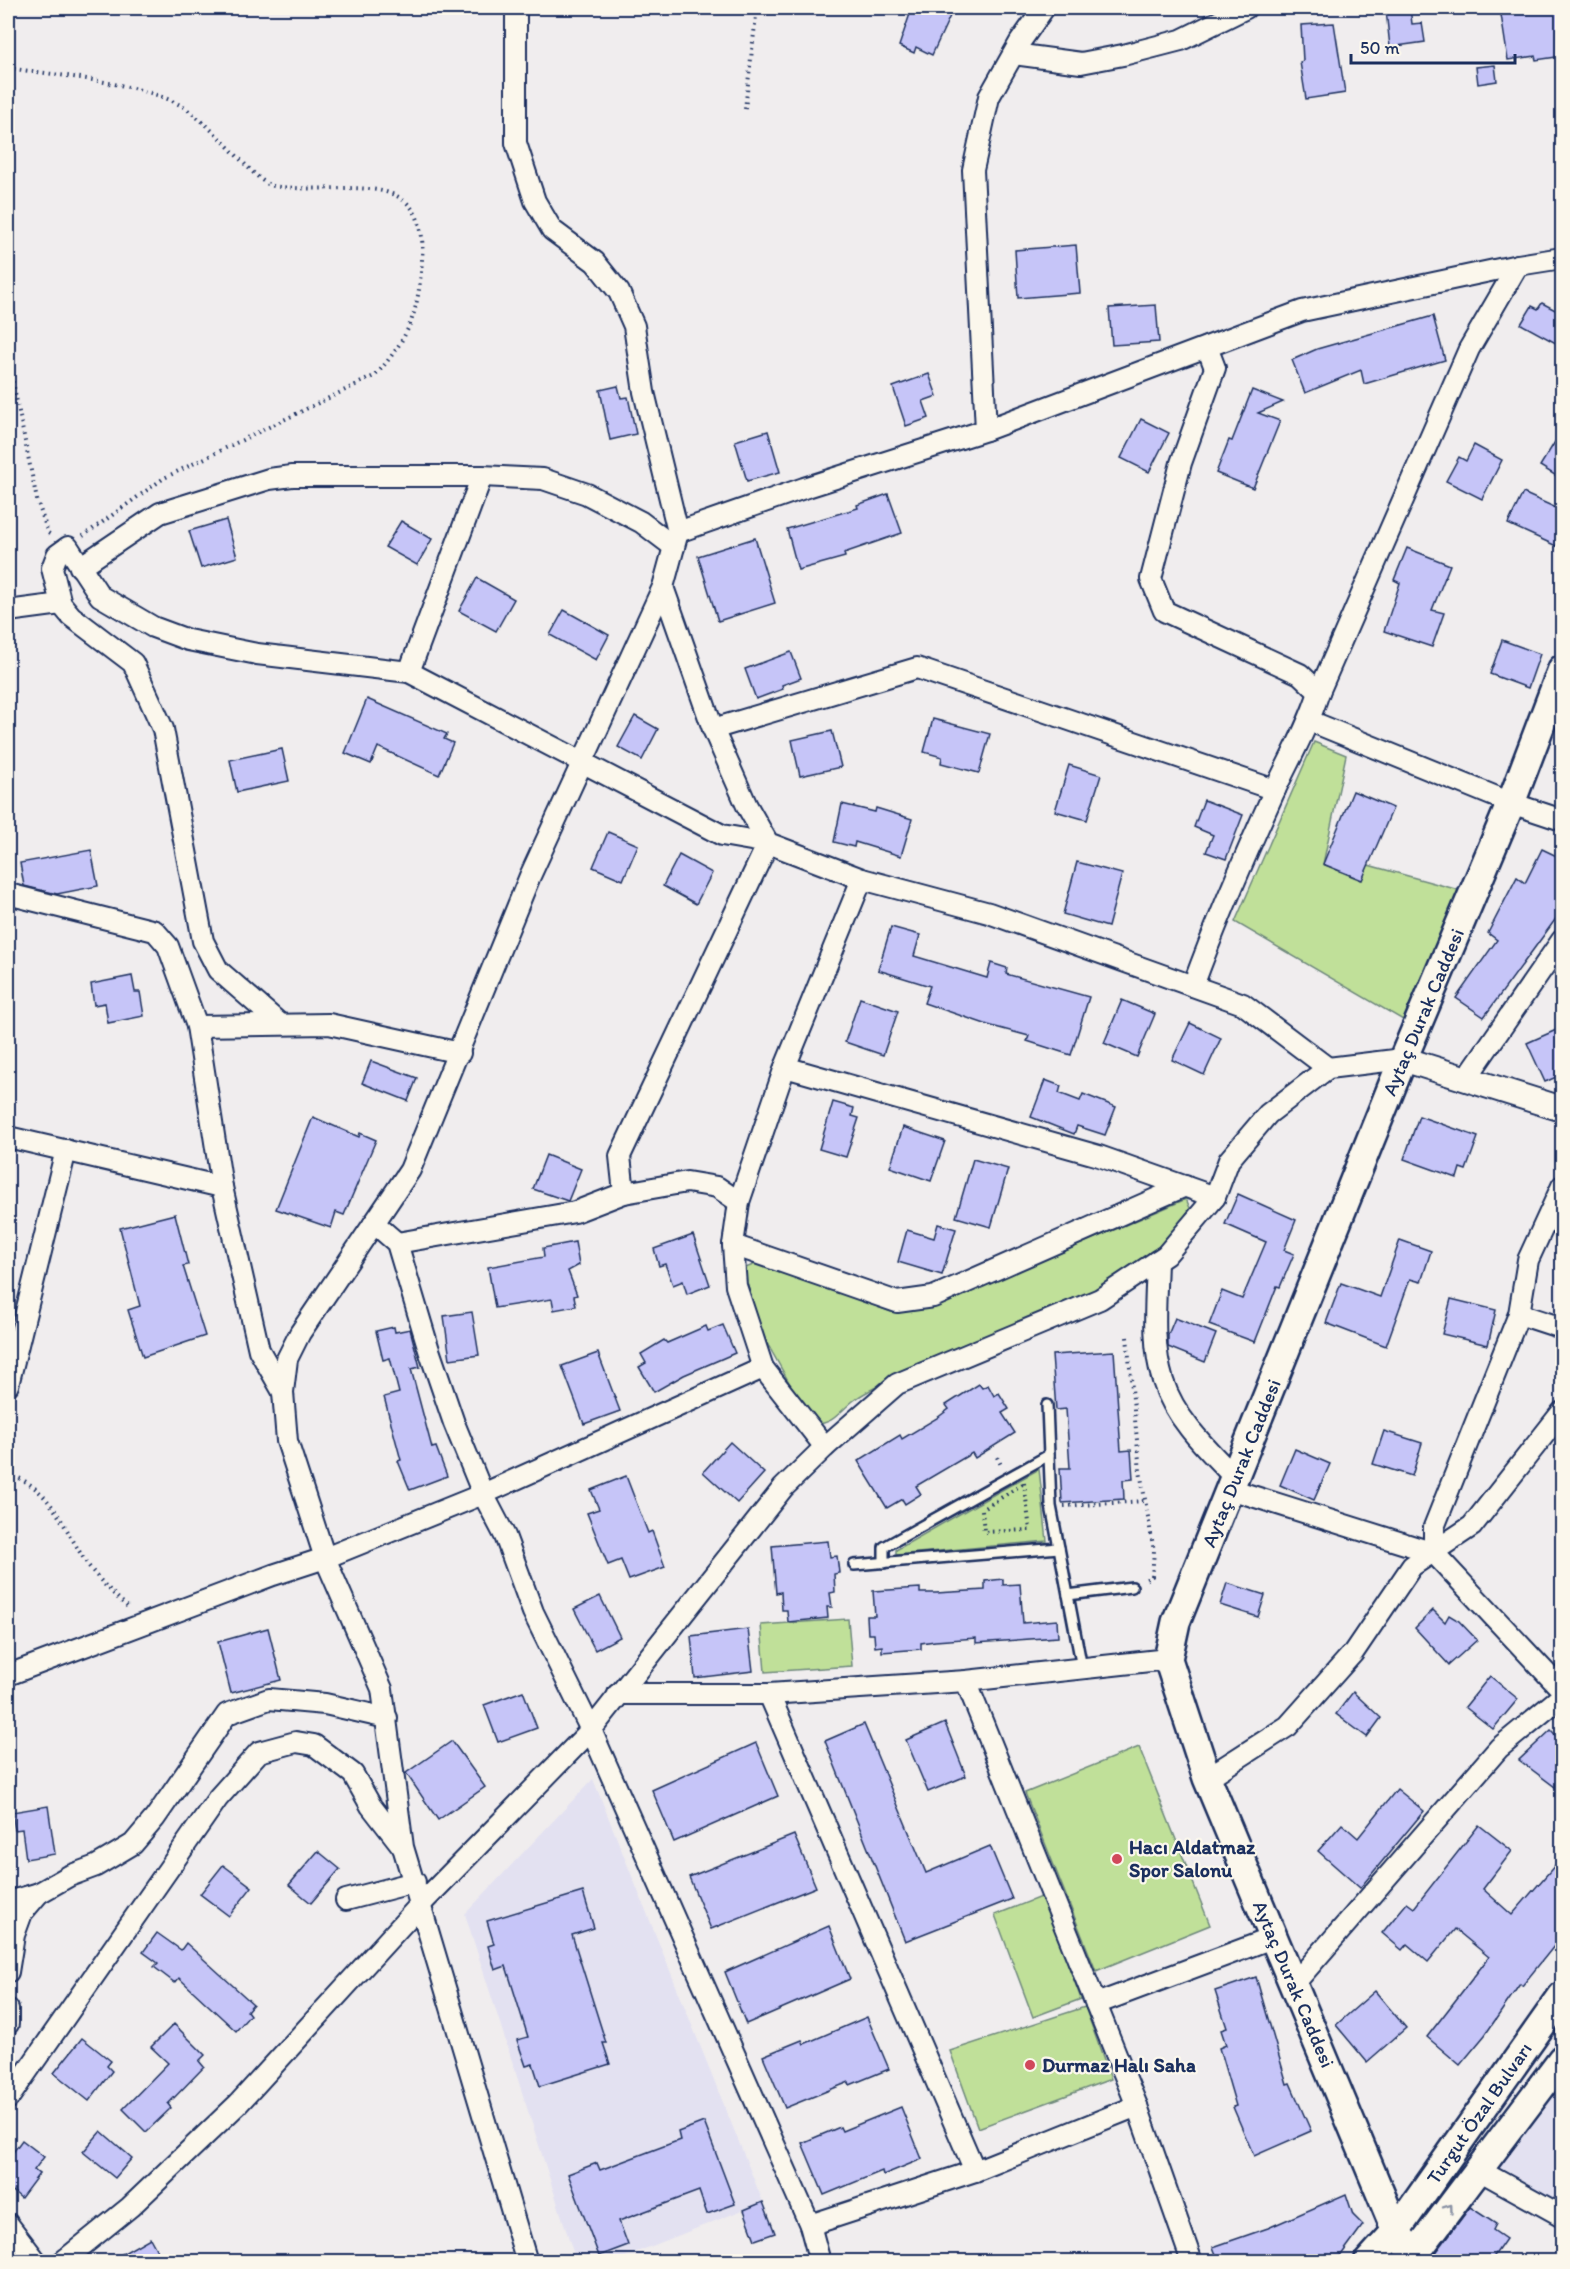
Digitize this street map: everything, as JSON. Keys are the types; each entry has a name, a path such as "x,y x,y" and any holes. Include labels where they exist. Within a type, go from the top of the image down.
{"main road":[{"name":"Aytaç Durak Caddesi","path":"1412,2258 1396,2231 1207,1778 1168,1659 1176,1622 1403,1059 1511,803 1563,669"},
{"name":"Turgut Özal Bulvarı","path":"1368,2262 1396,2231 1563,1996"},
{"name":"Turgut Özal Bulvarı","path":"1412,2258 1477,2169 1563,2059"}],"street":[{"path":"516,8 516,143 535,201 552,230 595,262 619,292 634,326 644,392 676,540 663,586 530,876 460,1053 410,1170 300,1333 288,1359 283,1392 287,1441 325,1558 382,1689 403,1847 527,2262"},
{"path":"986,430 974,170 988,97 1044,8"},
{"path":"1014,54 1081,63 1123,55 1182,40 1246,8"},
{"path":"80,567 160,513 269,479 292,476 482,476 543,479 587,494 676,540 804,488 986,430 1302,311 1518,265 1563,258"},
{"path":"1193,986 1215,926 1275,790 1310,721 1319,692 1469,349 1518,265"},
{"path":"1207,347 1215,368 1181,463 1151,579 1164,611 1300,674 1319,692"},
{"path":"409,672 482,476"},
{"path":"280,1024 218,970 203,941 163,729 133,663 71,616 61,604 52,568 57,555 68,547 100,596 153,627 188,640 257,654 409,672 722,835 768,843 862,879 989,913 1243,1004 1328,1068"},
{"path":"663,586 712,729 747,806 768,843"},
{"path":"8,611 61,604"},
{"path":"712,729 917,668 1275,790"},
{"path":"1310,721 1511,803 1563,820"},
{"path":"624,1193 620,1156 768,843"},
{"path":"825,1447 764,1368 736,1286 733,1245 739,1202 784,1067 862,879"},
{"path":"8,894 155,931 168,946 197,1026 222,1187 259,1350 283,1392"},
{"path":"1466,1079 1563,940"},
{"path":"197,1026 328,1024 460,1053"},
{"path":"62,2262 130,2207 238,2104 419,1906 591,1730 783,1488 825,1447 897,1384 1100,1299 1166,1255 1215,1197 1228,1160 1268,1114 1328,1068 1403,1059 1563,1109"},
{"path":"784,1067 1099,1156 1215,1197"},
{"path":"8,1137 222,1187"},
{"path":"8,1385 66,1150"},
{"path":"397,1243 575,1212 624,1193 687,1182 717,1187 739,1202"},
{"path":"733,1245 897,1302 933,1297 1185,1186"},
{"path":"1434,1553 1434,1527 1519,1314 1528,1260 1563,1186"},
{"path":"374,1224 397,1243 446,1402 483,1494 506,1536 533,1612 591,1730 810,2225 820,2262"},
{"path":"1157,1261 1155,1324 1163,1381 1179,1413 1232,1483 1434,1553 1563,1690"},
{"path":"1519,1314 1563,1328"},
{"path":"8,1675 273,1575 325,1558 483,1494 764,1368"},
{"path":"1207,1778 1288,1726 1353,1653 1412,1566 1472,1526 1563,1412"},
{"path":"618,1694 769,1694 966,1681 1168,1659"},
{"path":"966,1681 1137,2106 1192,2262"},
{"path":"769,1694 975,2171"},
{"path":"1294,1984 1499,1748 1563,1696"},
{"path":"8,1902 39,1893 69,1876 96,1866 133,1844 155,1818 227,1713 269,1699 325,1704 387,1718"},
{"path":"8,2099 218,1798 259,1752 296,1742 314,1745 352,1774 371,1806 403,1847"},
{"path":"346,1900 415,1882"},
{"path":"8,1972 14,1935 22,1914 39,1893"},
{"path":"1096,2004 1275,1937"},
{"path":"8,2009 8,2024"},
{"path":"810,2225 975,2171 1137,2106"},
{"path":"1477,2169 1563,2216"},
{"path":"8,2224 37,2262"}],"lane":[{"path":"1047,1405 1051,1506 1082,1668"},
{"path":"884,1563 884,1547 1049,1455"},
{"path":"854,1565 1059,1548"},
{"path":"1068,1595 1132,1587"}],"path":[{"path":"745,110 757,8"},
{"path":"8,68 159,95 186,109 268,184 312,189 371,188 390,192 403,199 418,217 423,244 417,305 410,328 397,351 376,375 164,478 68,547 48,533 37,500 8,358"},
{"path":"1128,1337 1145,1501 1154,1551 1152,1576 1132,1587"},
{"path":"8,1474 22,1478 42,1492 89,1566 115,1596 146,1623"},
{"path":"1024,1483 1028,1510 1030,1530 984,1532 982,1510 1024,1483"},
{"path":"1028,1510 1051,1506 1145,1501"}],"shaded area":[{"path":"593,1779 763,2202 614,2261 576,2261 465,1914"},
{"path":"1562,2083 1562,2203 1494,2164"}],"green space":[{"path":"1314,742 1346,755 1323,864 1361,880 1368,865 1459,890 1403,1020 1235,922"},
{"path":"1186,1199 1190,1208 1166,1239 1135,1267 1056,1311 878,1386 857,1398 832,1420 822,1423 815,1424 808,1416 758,1327 741,1270 760,1262 891,1312 910,1311 1046,1259"},
{"path":"1039,1469 1047,1541 896,1555 896,1550"},
{"path":"848,1619 852,1666 765,1672 761,1625"},
{"name":"Hacı Aldatmaz Spor Salonu","path":"1139,1747 1210,1925 1096,1971 1025,1793"},
{"path":"1043,1896 1081,1999 1033,2017 995,1915"},
{"name":"Durmaz Halı Saha","path":"1085,2007 1111,2079 978,2128 950,2051"}],"building":[{"path":"912,8 932,8 950,16 932,55 916,47 914,53 899,46"},
{"path":"1410,8 1412,24 1422,23 1425,42 1390,47 1386,10"},
{"path":"1500,8 1558,8 1563,56 1536,60 1535,56 1508,60"},
{"path":"1334,23 1345,93 1306,99 1300,62 1303,61 1301,25"},
{"path":"1495,65 1497,81 1478,84 1476,67"},
{"path":"1076,245 1080,293 1018,298 1015,250"},
{"path":"1542,303 1563,314 1563,347 1521,324 1532,306 1538,309"},
{"path":"1156,305 1159,342 1112,345 1109,308"},
{"path":"1433,316 1445,360 1364,384 1361,370 1305,393 1292,360 1317,349"},
{"path":"929,374 937,396 923,401 929,418 906,426 893,387"},
{"path":"618,386 621,398 628,397 636,434 610,440 600,390"},
{"path":"1252,390 1283,402 1258,413 1280,421 1253,488 1216,473 1229,440 1232,441"},
{"path":"1141,419 1169,433 1149,472 1121,458"},
{"path":"1563,429 1563,480 1540,466"},
{"path":"768,431 780,472 747,481 735,441"},
{"path":"1474,445 1502,460 1482,499 1446,481 1459,457 1466,461"},
{"path":"1523,493 1563,511 1563,549 1508,524"},
{"path":"888,494 902,533 844,553 845,557 798,570 787,529 858,508 857,505"},
{"path":"226,520 237,557 201,568 189,531"},
{"path":"401,521 432,539 417,565 385,547"},
{"path":"755,538 775,603 718,621 698,556"},
{"path":"1407,548 1450,565 1432,610 1444,613 1432,647 1384,631 1400,583 1394,580"},
{"path":"477,578 514,599 496,631 459,611"},
{"path":"564,610 609,635 596,660 550,635"},
{"path":"1502,640 1540,654 1528,688 1490,674"},
{"path":"791,652 801,678 782,685 783,689 756,699 745,669"},
{"path":"367,699 447,734 444,739 453,743 439,775 378,747 371,764 345,753"},
{"path":"635,716 658,729 642,760 618,747"},
{"path":"933,719 990,734 979,773 941,763 942,757 924,752"},
{"path":"832,731 841,767 800,776 792,740"},
{"path":"282,749 289,781 237,792 230,760"},
{"path":"1069,765 1101,775 1087,820 1055,811"},
{"path":"1353,791 1393,808 1362,880 1323,864"},
{"path":"1204,800 1243,815 1226,859 1206,852 1213,835 1194,827"},
{"path":"842,804 875,812 876,808 912,819 901,856 855,842 854,847 834,842"},
{"path":"608,832 638,845 623,880 593,867"},
{"path":"1542,849 1563,859 1563,909 1484,1017 1456,998 1497,940 1488,933 1517,877 1525,883"},
{"path":"91,850 98,886 57,894 24,886 20,863"},
{"path":"679,855 712,873 696,904 663,886"},
{"path":"1077,862 1122,874 1108,927 1063,914"},
{"path":"891,927 920,935 914,956 987,978 991,963 1007,968 1006,974 1089,997 1071,1055 1027,1041 1029,1036 924,1003 930,986 878,970"},
{"path":"132,976 135,992 140,992 144,1016 108,1023 105,1003 94,1005 91,984"},
{"path":"860,998 898,1011 883,1055 845,1042"},
{"path":"1122,1000 1155,1014 1137,1057 1104,1043"},
{"path":"1190,1023 1221,1038 1204,1075 1172,1060"},
{"path":"1563,1027 1563,1074 1545,1082 1527,1043"},
{"path":"371,1061 417,1078 408,1101 362,1083"},
{"path":"1045,1080 1061,1086 1059,1093 1080,1101 1083,1094 1116,1107 1105,1135 1077,1126 1074,1134 1031,1117"},
{"path":"833,1102 854,1108 852,1116 859,1118 846,1157 819,1149"},
{"path":"1419,1116 1478,1137 1466,1170 1460,1168 1457,1178 1404,1159"},
{"path":"313,1117 359,1137 360,1133 376,1140 344,1215 336,1212 331,1228 276,1209"},
{"path":"903,1127 945,1141 931,1181 890,1167"},
{"path":"546,1155 581,1169 568,1201 533,1189"},
{"path":"973,1159 1008,1169 991,1227 956,1217"},
{"path":"1238,1194 1296,1220 1284,1250 1294,1254 1280,1287 1277,1286 1255,1342 1209,1325 1222,1291 1242,1299 1266,1242 1225,1224"},
{"path":"175,1214 188,1265 183,1266 205,1336 143,1357 128,1310 140,1306 120,1228"},
{"path":"938,1224 956,1229 942,1275 898,1262 907,1230 934,1238"},
{"path":"693,1235 710,1285 687,1294 683,1281 673,1285 665,1264 659,1266 654,1249"},
{"path":"1400,1240 1431,1251 1421,1282 1410,1279 1386,1346 1326,1323 1341,1283 1380,1297"},
{"path":"575,1242 579,1265 568,1271 577,1295 574,1296 576,1306 554,1310 552,1299 495,1308 488,1267 544,1257 543,1248"},
{"path":"1451,1299 1496,1310 1488,1345 1442,1334"},
{"path":"472,1312 479,1355 450,1359 444,1316"},
{"path":"1175,1318 1216,1334 1205,1362 1168,1347 1168,1335"},
{"path":"723,1325 735,1353 684,1375 654,1392 639,1367 646,1363 641,1354 664,1340 667,1343 706,1326 708,1331"},
{"path":"394,1327 395,1332 410,1329 420,1367 411,1369 432,1448 436,1447 447,1476 410,1490 398,1461 401,1460 384,1397 399,1393 390,1358 383,1360 376,1331"},
{"path":"1114,1351 1121,1451 1131,1450 1133,1479 1123,1480 1124,1499 1062,1503 1060,1468 1070,1468 1066,1409 1056,1410 1052,1355"},
{"path":"598,1353 620,1411 584,1424 562,1366"},
{"path":"979,1384 982,1388 988,1385 994,1396 999,1393 1009,1409 1002,1413 1015,1433 975,1458 972,1453 916,1486 921,1494 905,1504 902,1499 887,1508 858,1461 900,1435 902,1439 937,1418 949,1409 946,1405"},
{"path":"1384,1431 1422,1443 1412,1476 1373,1464"},
{"path":"730,1442 764,1473 737,1503 703,1472"},
{"path":"1295,1449 1330,1464 1314,1500 1280,1485"},
{"path":"626,1476 648,1533 652,1531 665,1567 629,1580 621,1560 608,1565 587,1513 599,1509 591,1490"},
{"path":"828,1541 830,1557 837,1556 839,1573 834,1574 835,1592 830,1593 832,1607 827,1607 828,1618 788,1622 787,1610 782,1610 781,1592 776,1593 772,1546"},
{"path":"1003,1579 1003,1585 1020,1584 1023,1623 1057,1620 1058,1637 976,1643 976,1638 935,1641 921,1643 921,1649 882,1652 882,1646 875,1647 874,1634 868,1634 867,1616 875,1616 873,1591 920,1588 920,1593 985,1590 985,1581"},
{"path":"1227,1583 1265,1595 1258,1617 1220,1605"},
{"path":"600,1596 620,1637 595,1650 574,1609"},
{"path":"1433,1610 1445,1622 1449,1615 1459,1621 1477,1640 1449,1665 1415,1628"},
{"path":"268,1628 281,1680 231,1693 218,1642"},
{"path":"748,1629 753,1671 695,1678 691,1636"},
{"path":"1490,1676 1518,1699 1493,1729 1465,1707"},
{"path":"523,1691 537,1728 498,1742 484,1705"},
{"path":"1353,1692 1381,1718 1367,1737 1336,1714"},
{"path":"945,1723 966,1776 928,1792 906,1740"},
{"path":"864,1724 926,1873 990,1846 1012,1899 905,1941 825,1741"},
{"path":"1551,1730 1563,1743 1563,1793 1519,1760"},
{"path":"452,1741 485,1787 438,1820 406,1773"},
{"path":"756,1743 778,1796 674,1842 652,1790"},
{"path":"1397,1789 1424,1811 1360,1888 1318,1851 1342,1824 1358,1838"},
{"path":"48,1806 55,1854 26,1859 22,1829 15,1830 12,1812"},
{"path":"1479,1825 1512,1851 1483,1889 1512,1915 1563,1856 1563,1935 1522,1986 1520,1984 1485,2035 1460,2065 1427,2037 1489,1957 1455,1929 1428,1962 1407,1944 1402,1950 1382,1933 1407,1903 1414,1908"},
{"path":"794,1835 816,1887 711,1929 689,1877"},
{"path":"318,1851 340,1869 311,1903 289,1885"},
{"path":"223,1865 252,1887 229,1916 200,1894"},
{"path":"583,1892 594,1928 572,1935 606,2043 603,2043 610,2064 540,2086 533,2064 526,2066 517,2040 528,2037 506,1966 495,1970 488,1946 494,1944 487,1921"},
{"path":"829,1926 850,1979 746,2024 725,1972"},
{"path":"157,1933 181,1950 186,1943 253,2004 247,2011 250,2015 236,2031 179,1978 175,1983 154,1967 158,1963 143,1952"},
{"path":"1256,1977 1287,2084 1290,2083 1311,2131 1254,2156 1233,2107 1236,2106 1219,2048 1226,2045 1221,2030 1227,2028 1215,1991"},
{"path":"1375,1991 1406,2028 1367,2062 1336,2025"},
{"path":"867,2017 889,2069 850,2085 849,2082 785,2108 763,2056 802,2040 804,2044"},
{"path":"174,2024 205,2055 199,2061 204,2067 168,2104 171,2108 146,2132 123,2109 168,2063 151,2047"},
{"path":"82,2038 111,2061 107,2066 112,2071 89,2101 54,2073"},
{"path":"901,2107 922,2159 883,2175 882,2171 824,2195 802,2143 840,2127 842,2131"},
{"path":"704,2122 735,2204 707,2214 699,2191 619,2221 628,2245 599,2256 568,2174 597,2163 600,2170 680,2140 678,2132"},
{"path":"101,2131 132,2158 115,2178 83,2152"},
{"path":"22,2140 44,2157 34,2170 39,2174 21,2198 8,2187 8,2159"},
{"path":"1346,2194 1353,2215 1363,2225 1336,2262 1219,2262 1213,2247 1268,2228"},
{"path":"763,2202 775,2233 755,2240 744,2210"},
{"path":"1470,2207 1496,2224 1493,2230 1506,2239 1490,2262 1429,2262"},
{"path":"150,2238 163,2262 108,2262"}],"place":[{"name":"Hacı Aldatmaz Spor Salonu","path":"1117,1859"},
{"name":"Durmaz Halı Saha","path":"1030,2065"}]}
